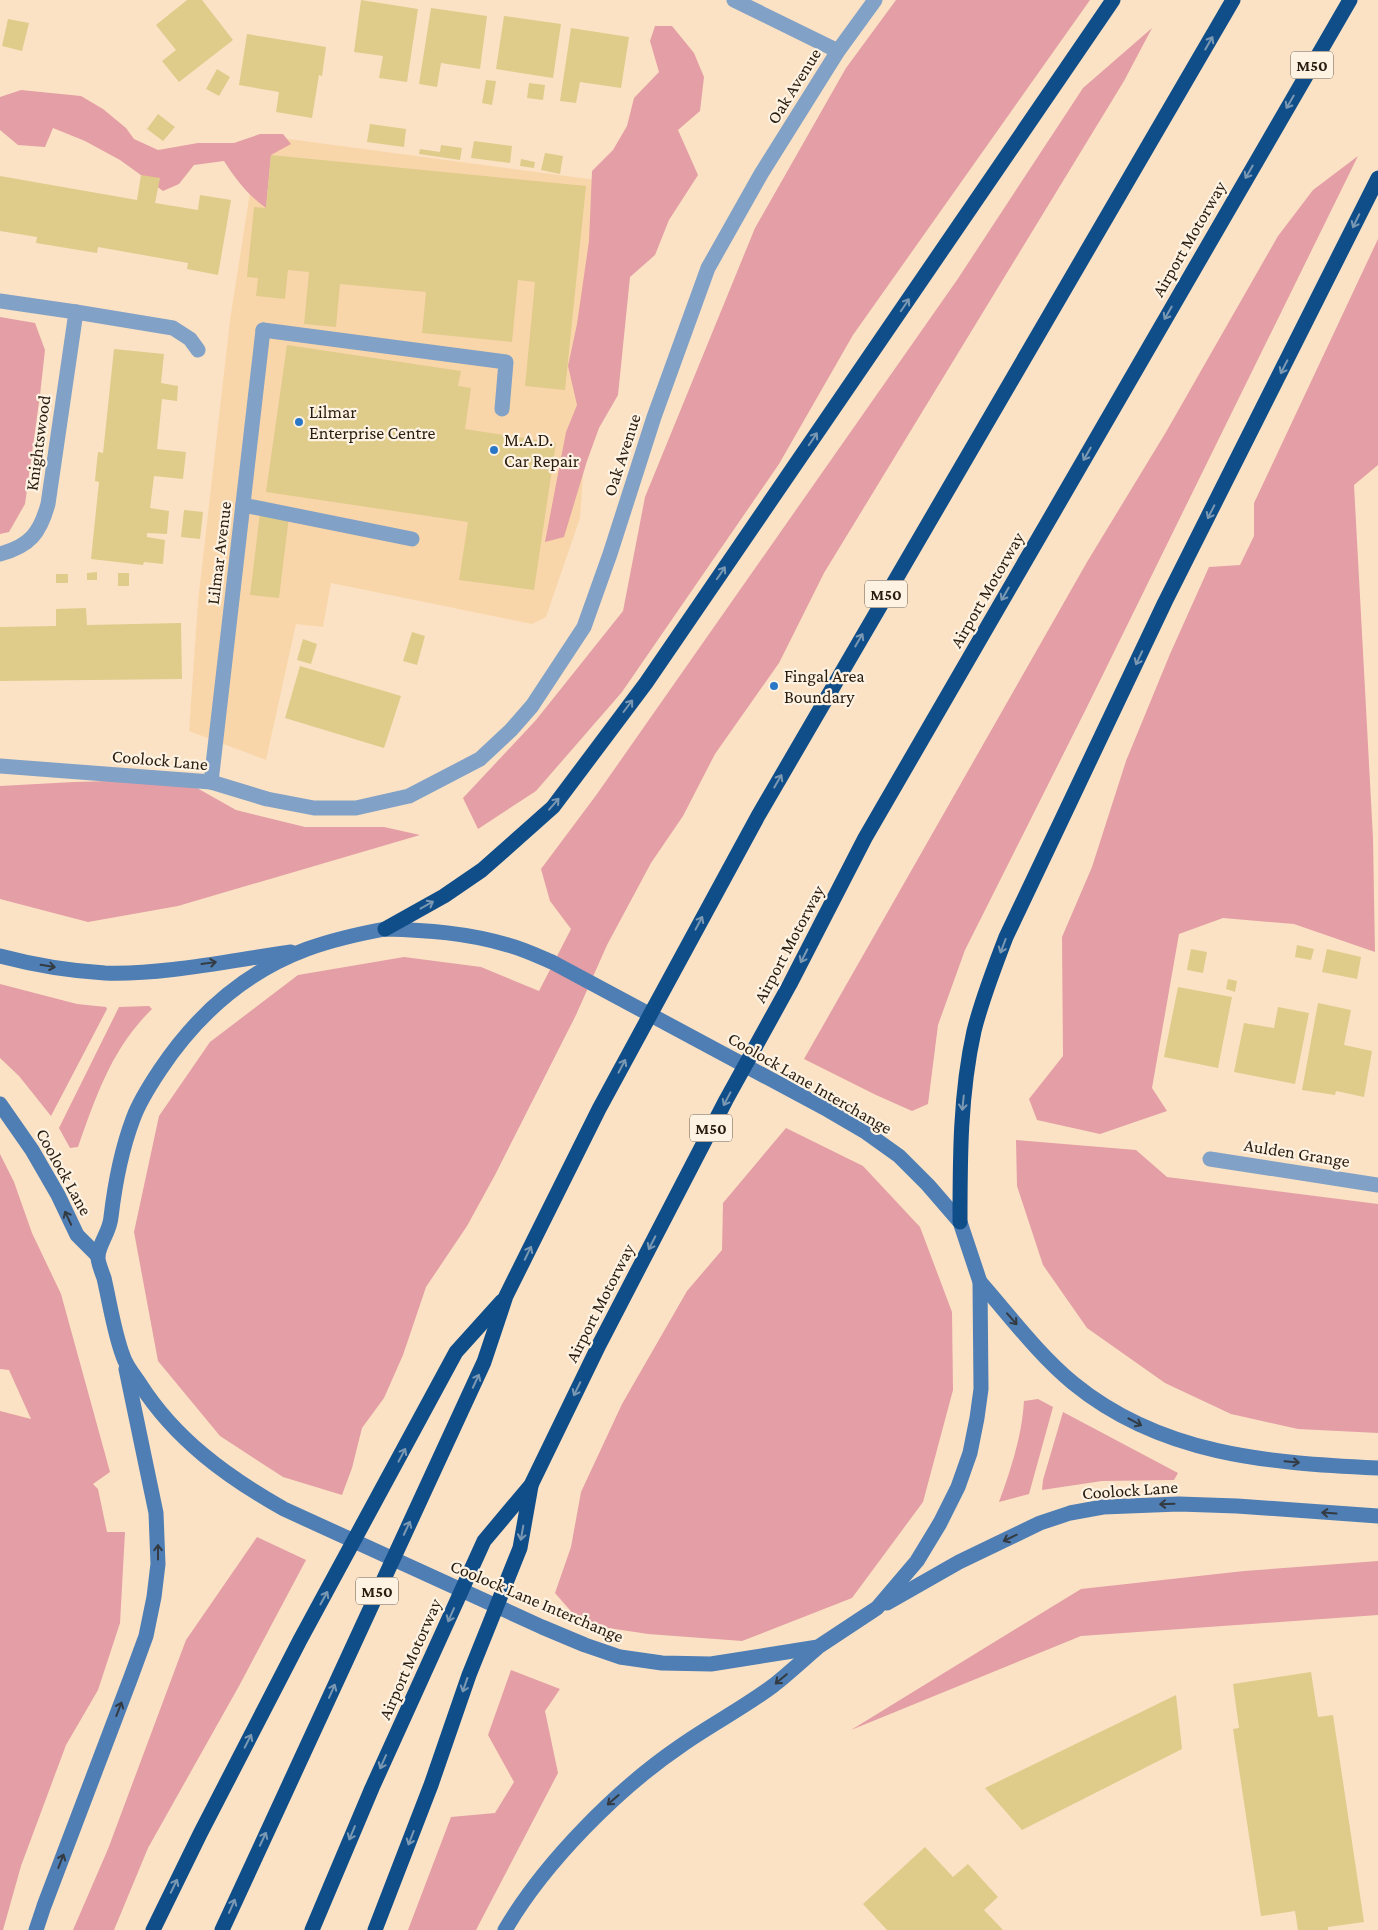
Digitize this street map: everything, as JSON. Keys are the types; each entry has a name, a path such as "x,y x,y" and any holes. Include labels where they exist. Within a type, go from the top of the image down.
{"highway":[{"path":"385,929 444,896 482,870 553,807 646,683 1113,0"},
{"name":"M50","path":"222,1930 484,1362 506,1296 599,1109 758,816 1233,0"},
{"name":"Airport Motorway","path":"312,1930 372,1788 484,1541 531,1485 603,1336 726,1100 790,984 865,838 1350,0"},
{"path":"960,1222 961,1128 965,1085 974,1032 987,987 1003,945 1165,602 1378,178"},
{"path":"153,1930 300,1640 456,1352 506,1296"},
{"path":"375,1930 432,1784 469,1675 520,1548 531,1485"}],"main road":[{"name":"Coolock Lane Interchange","path":"385,929 462,934 510,945 552,962 828,1110 864,1131 899,1156 928,1185 960,1222 980,1282 981,1388 970,1453 958,1487 917,1561 878,1608 818,1647 711,1664 662,1663 620,1657 542,1627 284,1509 250,1489 199,1453 148,1398 123,1358 98,1256 110,1227 120,1161 134,1117 152,1082 170,1056 194,1025 221,998 260,972 306,950 347,936 385,929"},
{"path":"0,956 47,966 106,973 181,968 306,950"},
{"name":"Coolock Lane","path":"0,1104 32,1150 58,1195 77,1235 98,1256"},
{"path":"980,1282 1039,1350 1072,1382 1106,1407 1149,1430 1188,1444 1228,1454 1268,1460 1378,1468"},
{"path":"36,1930 146,1636 154,1597 158,1564 156,1513 123,1358"},
{"name":"Coolock Lane","path":"878,1608 959,1562 1040,1523 1070,1513 1103,1507 1179,1504 1378,1516"},
{"path":"505,1930 541,1879 604,1808 650,1768 681,1745 773,1685 818,1647"}],"street":[{"path":"734,0 838,51"},
{"name":"Oak Avenue","path":"314,808 356,808 409,796 480,759 511,730 532,706 584,627 610,554 654,417 708,268 761,174 838,51 875,0"},
{"path":"0,301 173,328 190,338 198,350"},
{"name":"Knightswood","path":"0,554 18,549 33,538 44,519 48,504 76,312"},
{"name":"Lilmar Avenue","path":"211,782 263,330 506,362 502,409"},
{"path":"243,505 412,539"},
{"name":"Coolock Lane","path":"0,766 211,782 267,799 314,808"},
{"name":"Aulden Grange","path":"1210,1159 1378,1185"}],"shaded area":[{"path":"896,0 1090,0 853,335 779,464 622,692 536,791 478,829 463,798 536,720 623,611 645,497 755,228 846,68"},
{"path":"655,26 672,26 694,53 704,77 700,111 678,130 698,175 669,220 655,255 630,277 618,395 599,428 564,537 545,542 566,432 577,405 568,366 577,324 589,241 592,171 613,150 627,126 634,98 659,72 650,41"},
{"path":"1152,28 1124,81 824,573 779,663 715,754 683,816 651,863 607,945 576,1015 495,1175 467,1226 426,1287 403,1355 384,1398 362,1428 352,1468 342,1495 283,1477 220,1436 158,1361 134,1232 159,1116 210,1042 298,975 404,957 481,967 539,991 571,929 550,901 541,869 597,794 957,280 1083,88"},
{"path":"21,90 81,96 103,109 126,128 134,139 158,150 198,143 234,143 260,134 283,134 291,144 271,155 266,208 243,187 224,161 194,165 179,184 163,191 120,160 85,141 53,128 45,147 18,145 0,130 0,97"},
{"path":"259,135 604,181 580,518 546,617 532,624 331,583 323,627 296,624 266,760 189,731 198,602 230,320"},
{"path":"1358,156 1085,711 965,950 938,1025 928,1104 912,1111 804,1059 1087,562 1166,432 1278,236 1313,190"},
{"path":"1378,239 1378,465 1354,485 1373,838 1375,952 1294,924 1223,918 1179,934 1152,1088 1167,1111 1100,1134 1037,1120 1029,1099 1063,1056 1062,937 1092,867 1126,761 1170,654 1209,567 1240,565 1254,536 1254,503"},
{"path":"0,317 35,323 45,350 25,504 9,532 0,534"},
{"path":"181,779 236,810 305,827 384,827 420,835 178,906 88,922 0,899 0,786"},
{"path":"0,984 77,1004 106,1007 107,1009 51,1116 19,1076 0,1058"},
{"path":"149,1006 152,1009 138,1024 116,1056 99,1091 78,1147 70,1148 59,1128 119,1007"},
{"path":"786,1128 863,1166 920,1227 952,1312 953,1390 923,1502 852,1598 742,1641 648,1634 582,1624 555,1593 571,1547 581,1492 622,1404 687,1291 722,1250 723,1203"},
{"path":"1016,1140 1136,1150 1167,1177 1378,1204 1378,1433 1298,1429 1231,1414 1165,1383 1087,1328 1043,1265 1017,1186"},
{"path":"0,1154 14,1182 32,1233 61,1294 110,1472 93,1484 98,1489 107,1532 125,1532 120,1623 98,1690 66,1745 21,1866 3,1930 0,1930 0,1411 31,1419 9,1370 0,1369"},
{"path":"1038,1399 1053,1407 1029,1494 999,1502 1012,1465 1024,1401"},
{"path":"1063,1412 1178,1473 1174,1480 1102,1481 1042,1490 1043,1480"},
{"path":"257,1537 306,1560 239,1686 148,1848 114,1930 73,1930 108,1849 186,1640"},
{"path":"1378,1561 1378,1615 1081,1636 851,1730 1081,1589 1244,1571"},
{"path":"511,1670 560,1689 545,1711 558,1773 476,1930 408,1930 451,1817 495,1813 514,1782 488,1735"}],"building":[{"path":"187,0 202,0 233,40 179,82 162,61 176,50 156,25"},
{"path":"361,0 418,9 407,82 379,78 383,56 354,52"},
{"path":"431,8 487,16 480,69 441,63 437,87 419,84"},
{"path":"504,16 561,24 553,78 496,69"},
{"path":"8,19 29,23 22,51 2,46"},
{"path":"571,28 629,37 621,88 580,82 576,103 560,101"},
{"path":"247,34 326,47 322,76 319,75 312,118 276,112 279,92 239,85"},
{"path":"217,69 230,77 219,96 206,89"},
{"path":"486,80 496,81 492,105 482,103"},
{"path":"529,83 545,85 543,100 527,98"},
{"path":"158,114 175,127 163,141 147,129"},
{"path":"370,124 406,129 404,147 367,142"},
{"path":"474,141 512,146 510,163 471,158"},
{"path":"441,145 462,148 460,160 419,154 420,149 440,152"},
{"path":"545,153 563,156 560,174 541,170"},
{"path":"271,155 586,186 565,390 525,386 535,282 518,280 512,342 422,333 426,292 340,284 336,327 304,324 309,272 288,270 285,299 256,296 258,278 247,277 254,207 266,208"},
{"path":"521,159 535,162 534,168 520,166"},
{"path":"141,175 160,178 155,203 198,210 200,195 231,200 218,275 187,269 188,263 98,247 97,253 36,243 37,237 0,231 0,176 137,200"},
{"path":"287,345 461,371 458,386 471,388 465,429 556,443 534,590 459,580 468,522 266,492"},
{"path":"114,349 164,354 161,383 178,386 177,401 162,399 157,449 186,452 183,479 154,476 150,508 169,511 167,534 147,533 147,537 165,540 163,564 144,562 143,565 91,559 99,482 95,481 96,470 98,452 103,453"},
{"path":"184,510 203,512 200,539 181,537"},
{"path":"260,513 289,517 279,598 250,595"},
{"path":"97,572 97,580 87,580 87,573"},
{"path":"118,573 129,573 129,586 118,586"},
{"path":"56,574 68,574 68,583 56,583"},
{"path":"86,608 87,625 181,623 182,679 0,681 0,627 56,626 56,609"},
{"path":"412,632 425,636 417,665 403,661"},
{"path":"303,639 317,644 311,664 297,660"},
{"path":"300,666 401,696 384,748 285,718"},
{"path":"1297,945 1314,949 1311,960 1295,957"},
{"path":"1191,949 1207,952 1203,973 1187,970"},
{"path":"1327,949 1361,957 1357,979 1322,972"},
{"path":"1228,979 1237,981 1235,992 1226,989"},
{"path":"1178,987 1232,997 1218,1068 1164,1057"},
{"path":"1318,1003 1351,1010 1344,1045 1372,1051 1364,1097 1336,1091 1335,1095 1302,1090"},
{"path":"1278,1007 1309,1013 1295,1084 1234,1072 1244,1023 1274,1028"},
{"path":"1311,1672 1318,1717 1333,1715 1364,1922 1328,1927 1328,1930 1298,1930 1295,1911 1261,1916 1233,1729 1239,1728 1233,1684"},
{"path":"1176,1695 1182,1749 1022,1830 985,1788"},
{"path":"925,1847 953,1877 968,1864 998,1897 984,1910 1003,1930 887,1930 863,1904"}],"place":[{"name":"Lilmar Enterprise Centre","path":"299,422"},
{"name":"M.A.D. Car Repair","path":"494,450"},
{"name":"Fingal Area Boundary","path":"774,686"}]}
